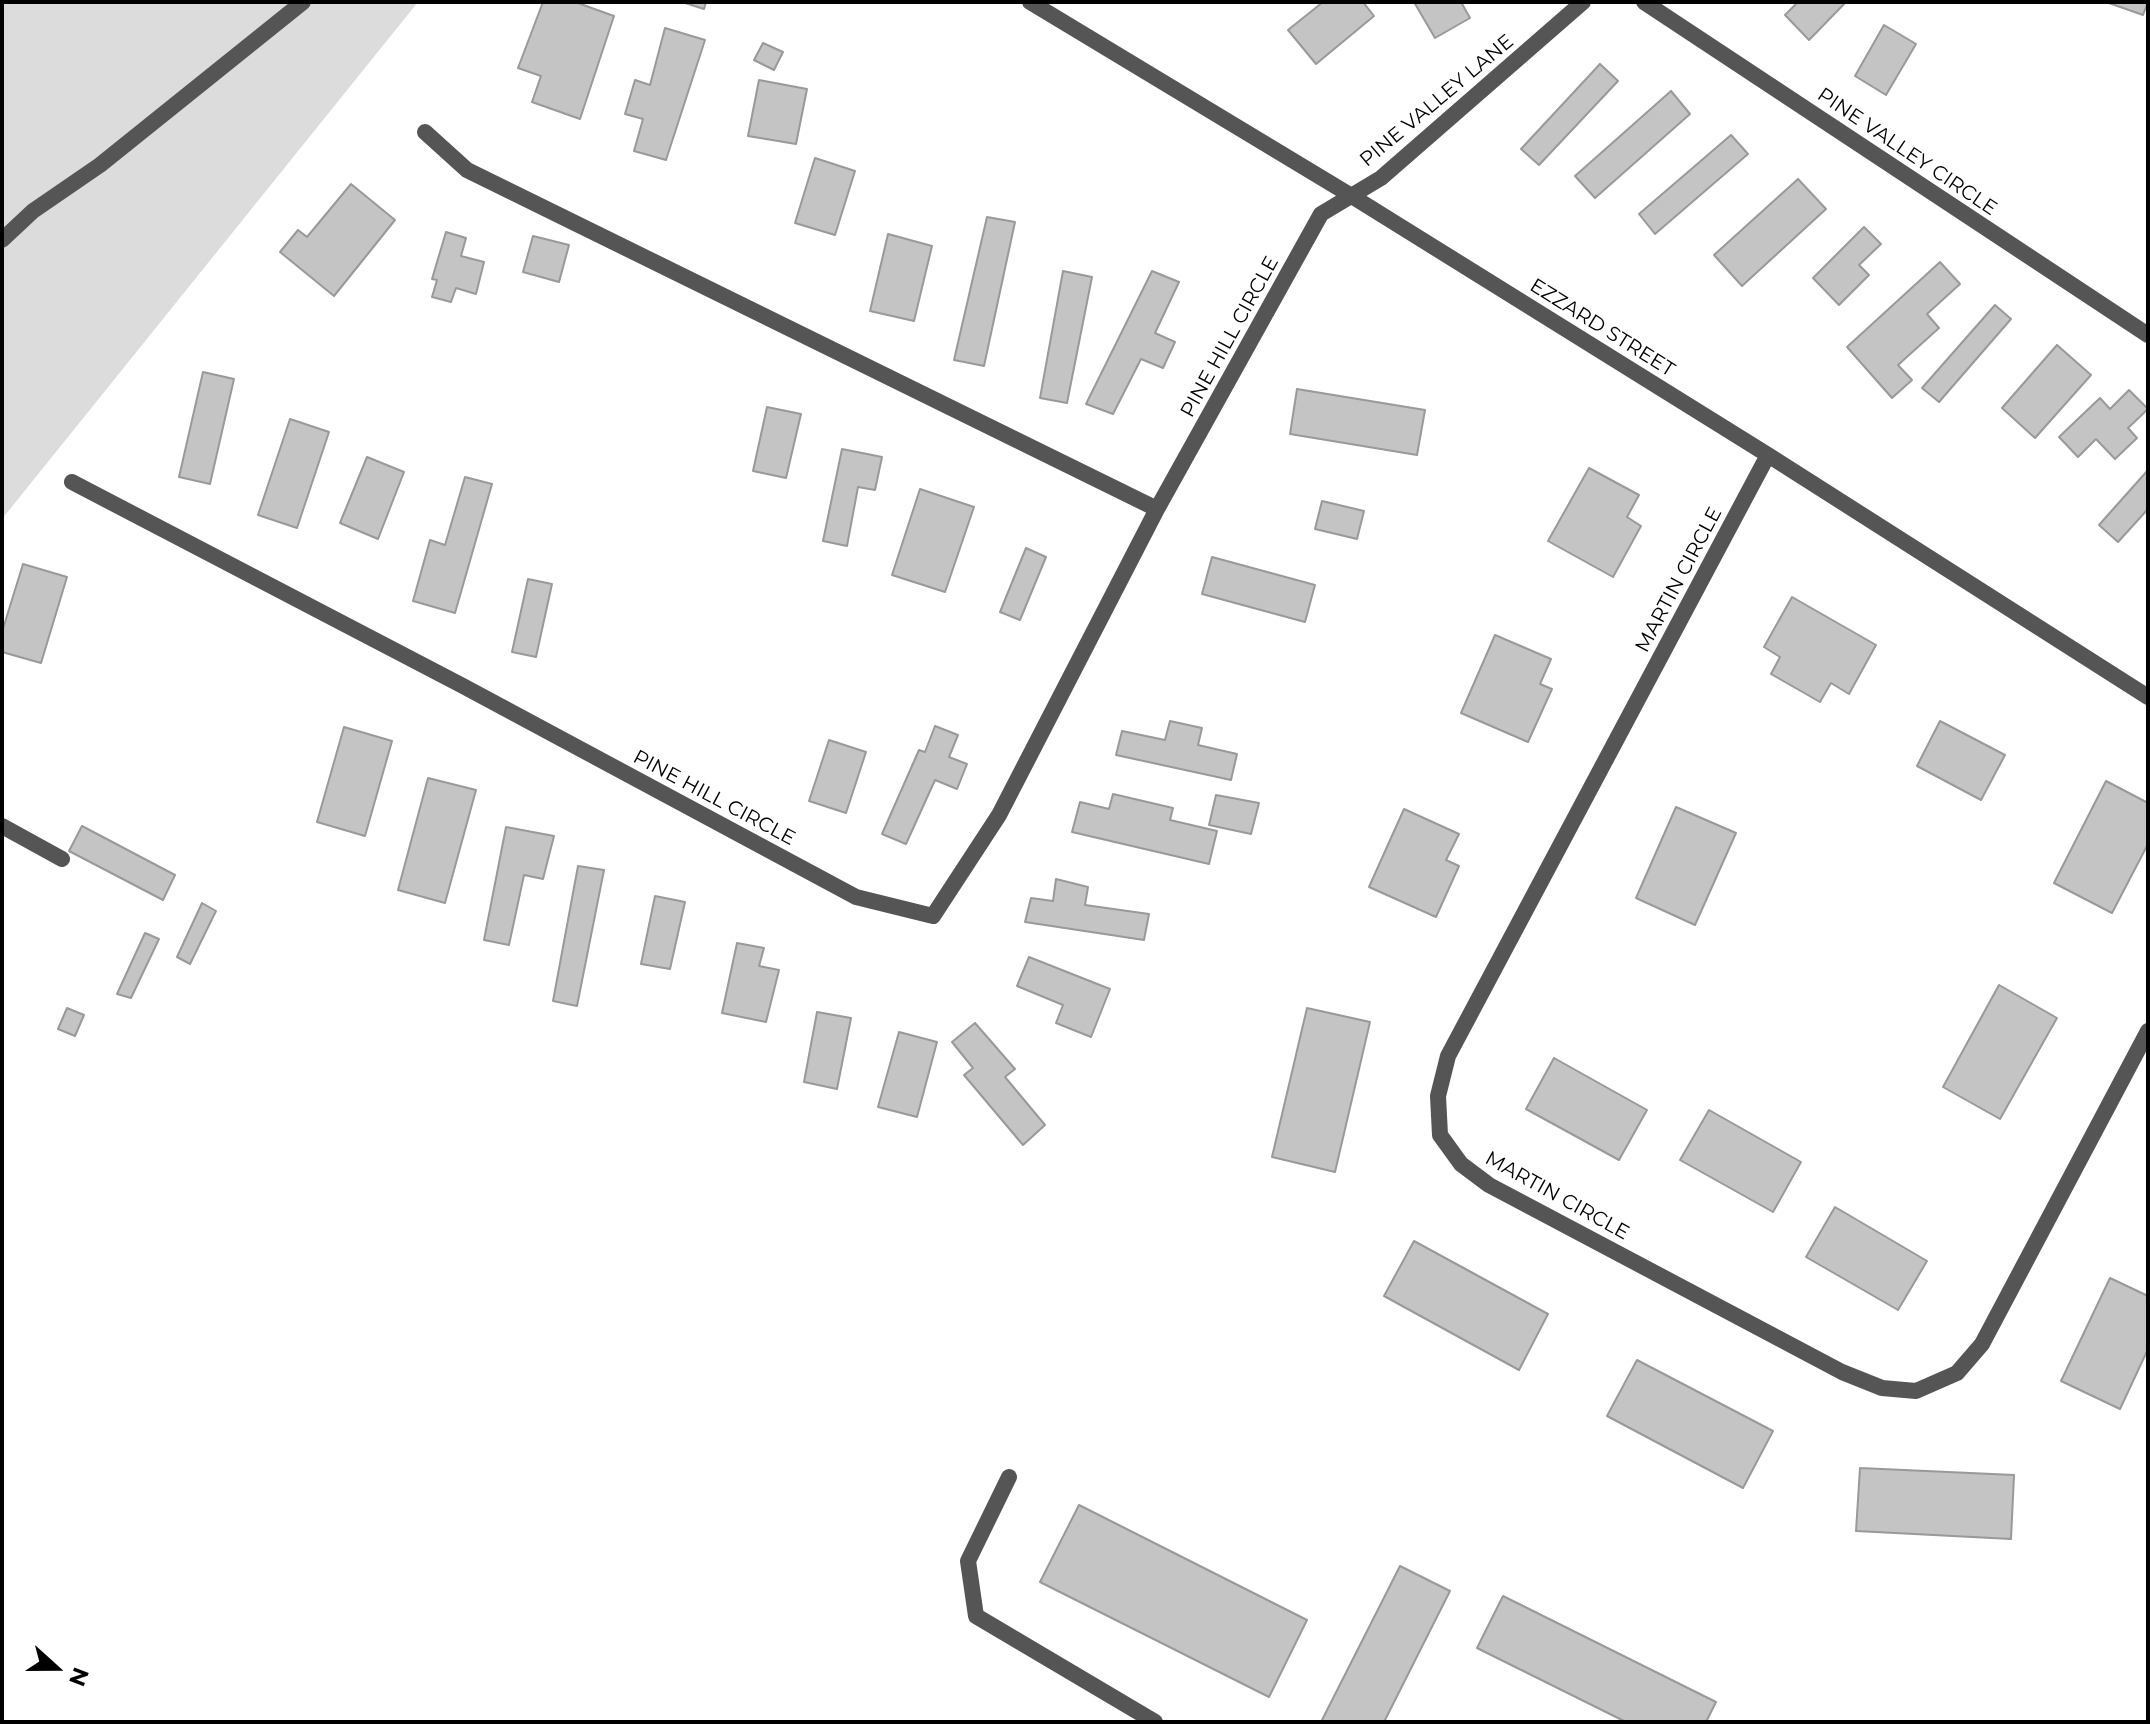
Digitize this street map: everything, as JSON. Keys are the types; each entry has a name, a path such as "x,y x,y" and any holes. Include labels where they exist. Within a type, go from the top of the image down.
{"street":[{"path":"2,240 33,211 100,165 303,2"},
{"name":"EZZARD STREET","path":"1030,2 1350,195 1768,455 2148,697"},
{"name":"PINE VALLEY LANE","path":"1350,195 1381,178 1583,2"},
{"name":"PINE VALLEY CIRCLE","path":"1644,2 2148,335"},
{"path":"425,132 467,170 1157,509"},
{"name":"PINE HILL CIRCLE","path":"72,482 463,686 856,897 933,916 999,815 1157,509 1321,214 1350,195"},
{"name":"MARTIN CIRCLE","path":"1768,455 1448,1056 1438,1096 1440,1135 1461,1164 1489,1185 1842,1372 1882,1388 1916,1391 1957,1373 1982,1344 2148,1031"},
{"path":"2,826 62,859"},
{"path":"1009,1477 968,1561 976,1616 1155,1722"}],"shaded area":[{"path":"2,2 418,2 2,519"}],"building":[{"path":"543,2 575,2 614,16 580,119 532,102 541,76 518,68"},
{"path":"682,2 706,2 704,9"},
{"path":"1323,2 1363,2 1374,16 1316,64 1288,30"},
{"path":"1414,2 1461,2 1470,18 1435,38"},
{"path":"1798,2 1846,2 1809,40 1785,15"},
{"path":"2106,2 2148,2 2143,15"},
{"path":"1884,25 1916,44 1886,95 1855,76"},
{"path":"665,28 705,40 666,160 634,151 643,119 625,114 635,80 650,85"},
{"path":"763,43 783,52 774,70 754,60"},
{"path":"1600,64 1618,81 1539,165 1521,149"},
{"path":"759,80 807,89 796,144 748,136"},
{"path":"1671,91 1690,114 1595,198 1575,176"},
{"path":"1731,135 1748,154 1655,234 1639,214"},
{"path":"815,158 855,171 835,235 795,223"},
{"path":"1798,179 1826,209 1742,286 1714,255"},
{"path":"351,184 395,220 334,296 280,252 298,230 307,237"},
{"path":"987,217 1015,222 984,366 954,360"},
{"path":"1864,227 1881,244 1859,265 1869,275 1839,305 1813,278"},
{"path":"446,232 466,238 461,256 484,262 476,294 456,288 451,302 432,297 437,280 432,279"},
{"path":"888,234 932,246 914,321 870,311"},
{"path":"533,236 569,245 559,282 523,272"},
{"path":"1940,262 1960,284 1927,314 1939,328 1898,365 1912,380 1892,398 1847,347"},
{"path":"1063,271 1092,277 1067,403 1040,398"},
{"path":"1152,271 1179,282 1155,333 1175,342 1163,368 1141,359 1113,414 1086,404"},
{"path":"1995,305 2011,319 1939,402 1922,388"},
{"path":"2057,345 2091,375 2035,438 2002,408"},
{"path":"203,372 234,379 210,484 179,477"},
{"path":"1297,389 1425,410 1417,455 1290,434"},
{"path":"2129,390 2148,409 2128,428 2137,438 2115,459 2096,439 2078,457 2059,437 2100,398 2110,409"},
{"path":"767,407 801,414 786,478 753,471"},
{"path":"290,419 329,432 297,528 258,515"},
{"path":"842,449 882,457 875,490 858,487 847,546 823,541"},
{"path":"367,457 404,472 378,539 340,523"},
{"path":"1589,468 1639,495 1627,517 1641,526 1613,577 1548,541"},
{"path":"2148,470 2148,509 2118,542 2099,525"},
{"path":"465,477 492,484 455,613 413,601 430,540 445,545"},
{"path":"920,489 974,507 945,592 892,575"},
{"path":"1322,501 1364,511 1357,539 1315,529"},
{"path":"1026,548 1046,557 1020,620 1000,612"},
{"path":"1212,557 1315,585 1305,622 1202,594"},
{"path":"23,564 67,577 41,663 2,652 2,632"},
{"path":"528,579 552,584 536,657 512,652"},
{"path":"1792,597 1876,645 1849,694 1831,683 1820,702 1771,674 1780,657 1764,647"},
{"path":"1495,635 1551,659 1540,684 1552,689 1528,742 1461,713"},
{"path":"1170,721 1202,728 1198,745 1237,754 1231,780 1116,755 1122,731 1165,740"},
{"path":"1940,721 2005,755 1981,800 1917,766"},
{"path":"935,726 958,735 949,757 967,764 957,789 935,780 906,844 882,834 919,750 925,752"},
{"path":"344,727 392,741 365,836 317,822"},
{"path":"829,740 866,752 846,813 809,801"},
{"path":"428,778 476,790 445,903 398,890"},
{"path":"2106,781 2148,803 2148,844 2112,913 2054,883"},
{"path":"1113,794 1173,808 1170,820 1217,831 1209,864 1072,832 1080,802 1109,809"},
{"path":"1216,795 1259,803 1251,834 1209,825"},
{"path":"1676,807 1736,833 1695,925 1636,898"},
{"path":"1404,809 1459,834 1446,860 1459,866 1436,917 1369,887"},
{"path":"82,826 175,875 163,900 69,851"},
{"path":"506,827 554,836 543,879 524,875 509,945 484,940"},
{"path":"578,866 604,870 577,1006 553,1001"},
{"path":"1056,879 1088,887 1085,905 1149,914 1144,940 1025,922 1031,898 1053,901"},
{"path":"655,896 685,902 670,969 641,964"},
{"path":"202,903 216,911 190,964 177,957"},
{"path":"145,933 159,939 131,998 117,994"},
{"path":"737,943 764,948 759,966 779,970 766,1022 722,1013"},
{"path":"1029,957 1110,989 1091,1037 1056,1023 1063,1005 1017,986"},
{"path":"1999,985 2057,1018 2000,1119 1943,1087"},
{"path":"67,1008 84,1015 75,1036 58,1029"},
{"path":"1307,1008 1370,1022 1335,1172 1272,1157"},
{"path":"817,1012 851,1018 837,1089 804,1082"},
{"path":"975,1023 1015,1069 1005,1077 1045,1125 1023,1145 964,1075 973,1068 952,1042"},
{"path":"899,1032 937,1042 917,1117 878,1107"},
{"path":"1554,1058 1647,1110 1619,1160 1526,1109"},
{"path":"1709,1110 1801,1162 1773,1212 1680,1160"},
{"path":"1835,1207 1927,1261 1898,1310 1806,1257"},
{"path":"1414,1241 1548,1314 1519,1370 1384,1296"},
{"path":"2110,1278 2148,1296 2148,1349 2120,1409 2061,1381"},
{"path":"1637,1360 1773,1431 1743,1488 1607,1416"},
{"path":"1860,1468 2014,1475 2011,1539 1856,1531"},
{"path":"1079,1505 1307,1620 1269,1697 1040,1582"},
{"path":"1400,1566 1450,1591 1384,1722 1321,1722"},
{"path":"1503,1596 1716,1702 1706,1722 1626,1722 1477,1648"}]}
